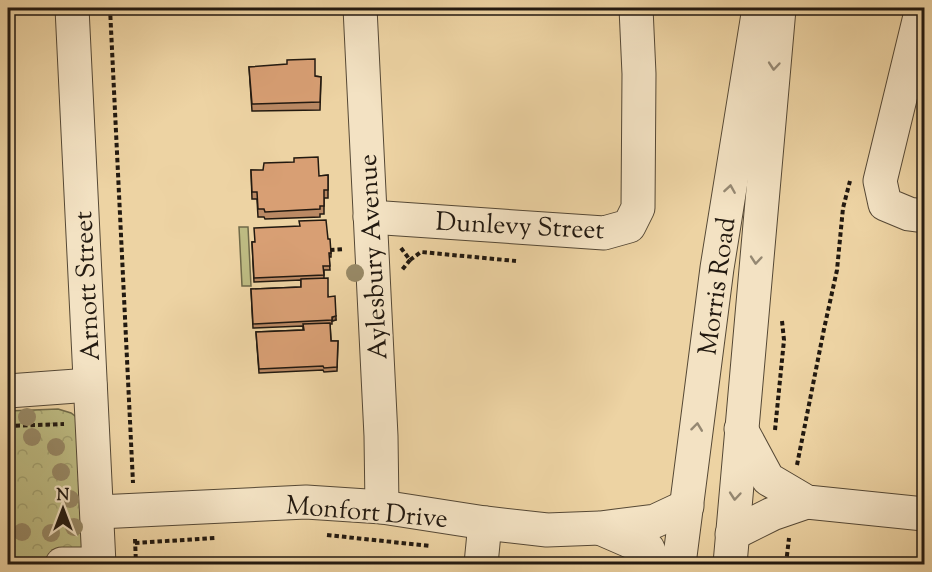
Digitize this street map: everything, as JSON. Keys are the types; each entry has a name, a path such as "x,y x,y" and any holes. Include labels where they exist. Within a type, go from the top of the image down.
{"street":[{"name":"Arnott Street","path":"72,8 99,564"},
{"name":"Aylesbury Avenue","path":"360,8 382,507"},
{"name":"Dunlevy Street","path":"370,216 604,233 629,226 638,208 639,74 636,8"},
{"name":"Morris Road","path":"679,564 717,268 759,8"},
{"name":"Morris Road","path":"731,549 780,8"},
{"path":"922,8 880,181 885,204 909,214 924,216"},
{"path":"8,391 90,385"},
{"path":"741,429 768,479 807,502 924,514"},
{"name":"Monfort Drive","path":"98,512 306,502 382,507 547,530 600,528 655,521 687,506"},
{"path":"731,549 772,514 807,502"},
{"path":"481,564 485,523"},
{"name":"Monfort Drive","path":"600,528 648,549 654,564"},
{"path":"62,564 99,564"}],"path":[{"path":"110,8 136,564"},
{"path":"796,471 837,270 843,208 852,175"},
{"path":"330,250 348,249"},
{"path":"410,260 421,252 516,261"},
{"path":"8,426 65,423"},
{"path":"316,533 435,546"},
{"path":"786,564 789,536"},
{"path":"135,543 225,537"},
{"path":"564,560 610,564"}],"green space":[{"path":"239,227 248,227 251,286 242,286"},
{"path":"58,409 71,413 79,419 94,554 79,560 8,560 8,411"}],"building":[{"path":"315,59 315,76 321,77 320,102 252,104 249,67 287,64 287,60"},
{"path":"318,157 319,176 328,175 328,190 324,190 324,206 320,206 320,209 265,212 264,209 258,209 257,192 252,192 251,170 263,170 264,163 294,162 294,158"},
{"path":"326,220 331,253 329,253 330,266 323,266 324,275 254,278 252,242 255,242 254,228 300,226 299,221"},
{"path":"328,278 328,297 335,296 336,316 332,317 332,320 253,324 251,289 301,287 301,279"},
{"path":"330,323 331,341 338,341 337,367 259,369 256,332 304,330 303,324"}]}
